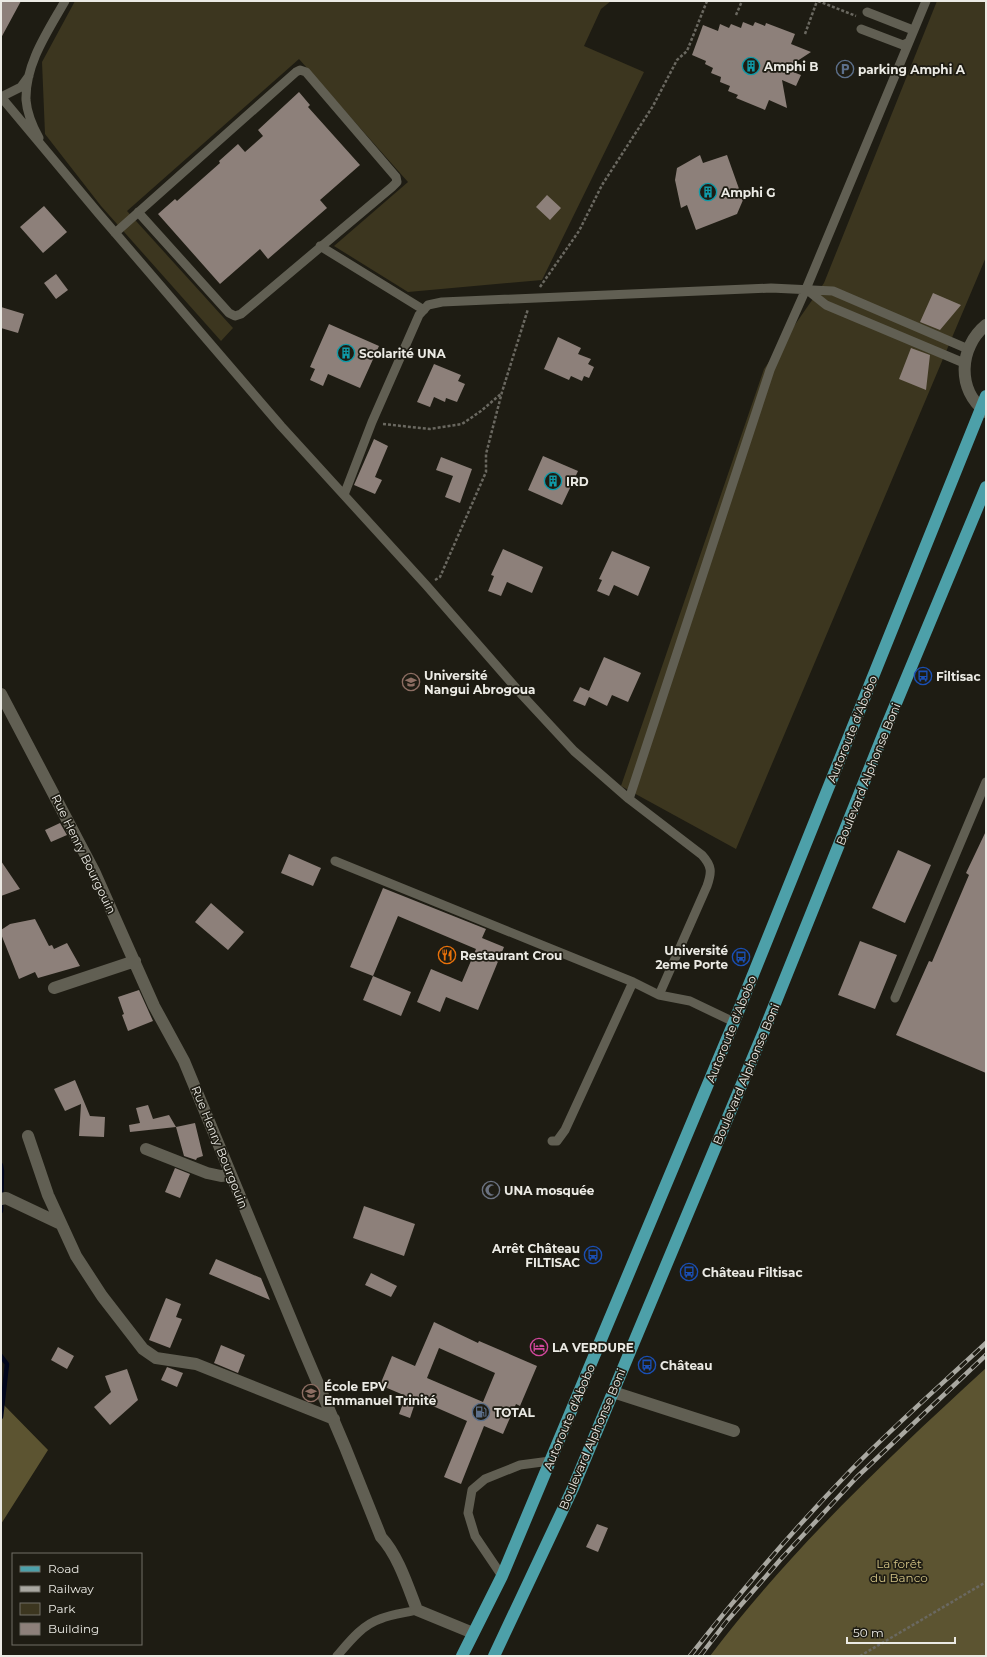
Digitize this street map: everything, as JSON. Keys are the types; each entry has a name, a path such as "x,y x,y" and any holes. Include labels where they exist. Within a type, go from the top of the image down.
{"main road":[{"name":"Autoroute d'Abobo","path":"462,1656 502,1576 734,1022 983,410 986,396"},
{"name":"Boulevard Alphonse Boni","path":"494,1656 573,1488 764,1031 887,725 986,487"}],"street":[{"path":"983,410 971,395 965,379 964,363 968,349 977,332 986,325"},
{"name":"Rue Henry Bourgouin","path":"1,694 94,871 154,1006 184,1061 302,1346 334,1419 380,1537 387,1544 406,1582 417,1610"},
{"path":"54,988 135,961"},
{"path":"28,1136 48,1195 76,1256 102,1296 143,1350 156,1358 196,1364 334,1419"},
{"path":"146,1149 207,1173 220,1176 231,1175"},
{"path":"4,1198 61,1224"},
{"path":"613,1392 734,1431"},
{"path":"417,1610 473,1633"}],"lane":[{"path":"46,152 32,124 26,101 29,76 38,50 65,1"},
{"path":"629,799 770,370 806,289 926,1"},
{"path":"867,12 913,30"},
{"path":"861,28 903,45 909,42"},
{"path":"115,233 138,212 296,72 300,70 306,72 396,177 396,182 392,188 320,246 241,314 235,316 229,313 138,212"},
{"path":"29,76 21,87 1,97 46,152 281,426 426,585 569,746 629,799 702,854 709,862 711,870 707,886 659,995"},
{"path":"320,246 424,310"},
{"path":"344,495 372,422 419,315 428,305 442,302 771,288 833,291 968,349"},
{"path":"806,289 826,305 964,363"},
{"path":"895,998 986,782"},
{"path":"336,861 633,982 659,995 690,1001 734,1022"},
{"path":"552,1141 557,1141 566,1130 633,982"},
{"path":"502,1576 475,1536 468,1513 472,1490 485,1479 520,1465 550,1461"},
{"path":"337,1656 353,1637 366,1626 379,1619 417,1610"}],"path":[{"path":"426,585 440,576 486,472 486,454 502,392 532,298 579,231 602,185 653,106 677,60 688,51 708,1"},
{"path":"736,15 742,1"},
{"path":"805,34 818,1 858,17"},
{"path":"372,422 430,429 462,424 481,411 502,392"},
{"path":"860,1656 986,1582"}],"green space":[{"path":"75,1 611,1 601,9 584,46 644,72 542,280 408,292 334,246 408,182 299,59 127,211 233,328 221,341 101,206 45,134 42,62"},
{"path":"937,1 986,1 986,257 736,849 621,786 764,369 824,283"},
{"name":"La forêt du Banco","path":"986,1368 986,1656 710,1656 741,1617 807,1542 877,1470"},
{"path":"1,1402 48,1450 1,1524"}],"building":[{"path":"1,1 21,1 1,38"},
{"name":"Amphi B","path":"743,22 753,26 755,22 765,26 766,23 795,34 791,44 811,52 785,69 801,75 796,86 782,80 787,108 769,100 765,110 736,98 738,95 728,91 730,86 720,82 721,77 711,73 713,68 705,64 706,61 692,55 703,25 718,31 720,24 729,28 731,24 741,28"},
{"path":"299,92 310,105 308,107 360,165 320,200 327,208 268,259 260,249 220,284 158,214 175,199 177,201 220,163 219,161 238,144 245,152 263,136 258,130"},
{"name":"Amphi G","path":"700,155 703,163 727,155 743,200 737,214 696,230 687,205 681,208 675,180 677,168"},
{"path":"547,195 561,208 550,220 536,207"},
{"path":"44,206 67,232 43,253 20,227"},
{"path":"56,274 68,290 56,299 44,283"},
{"path":"933,293 961,305 940,330 920,322"},
{"path":"1,307 24,314 18,333 1,328"},
{"name":"Scolarité UNA","path":"329,324 379,346 360,388 328,374 323,386 310,380 315,369 310,367"},
{"path":"558,337 581,348 578,354 591,359 588,364 594,367 589,378 584,376 582,381 571,376 569,380 544,369"},
{"path":"911,348 930,355 926,390 899,379"},
{"path":"434,364 461,375 458,381 465,384 457,402 446,398 445,402 434,397 430,407 417,402"},
{"path":"374,439 388,446 375,477 382,480 375,494 354,485"},
{"name":"IRD","path":"543,456 578,471 562,505 528,490"},
{"path":"441,457 472,469 460,503 445,497 453,476 436,470"},
{"path":"503,549 543,567 532,593 507,582 501,596 488,591 494,576 491,575"},
{"path":"612,551 650,567 638,596 614,585 609,596 597,591 602,580 599,579"},
{"path":"604,657 641,673 628,702 612,695 607,706 589,697 585,706 573,701 580,687 589,691"},
{"path":"60,823 67,835 51,842 45,830"},
{"path":"986,831 986,1073 896,1035 929,961 932,962 969,875 966,873"},
{"path":"898,850 931,865 905,923 872,908"},
{"path":"289,854 321,868 313,886 281,873"},
{"path":"1,861 20,889 1,896"},
{"path":"383,888 486,929 482,938 504,947 478,1010 446,997 440,1012 417,1002 431,969 462,982 476,949 398,916 373,976 350,967"},
{"path":"211,903 244,932 228,950 195,922"},
{"path":"35,919 49,946 52,945 54,949 67,943 80,966 38,978 35,972 19,979 1,934 1,930 10,924"},
{"path":"860,941 897,955 875,1009 838,995"},
{"path":"373,976 411,992 401,1016 363,1000"},
{"path":"139,990 153,1021 128,1031 122,1015 124,1014 118,997"},
{"path":"75,1080 90,1116 105,1117 104,1137 79,1136 81,1104 65,1111 54,1089"},
{"path":"148,1105 153,1119 169,1115 176,1127 130,1132 129,1125 140,1123 136,1108"},
{"path":"195,1123 203,1156 197,1158 196,1160 184,1156 176,1127"},
{"path":"175,1168 190,1174 180,1198 165,1192"},
{"path":"364,1206 415,1224 404,1256 353,1238"},
{"path":"216,1259 261,1278 270,1300 209,1274"},
{"path":"371,1273 397,1286 391,1297 365,1285"},
{"path":"166,1298 181,1304 176,1317 182,1319 170,1348 149,1340"},
{"path":"434,1322 478,1343 479,1341 537,1366 520,1406 516,1404 503,1434 484,1426 461,1484 444,1477 467,1421 419,1400 416,1400 410,1418 399,1414 406,1396 380,1385 392,1356 415,1366","holes":["439,1348 495,1373 483,1402 427,1378"]},
{"path":"221,1345 245,1355 238,1373 214,1363"},
{"path":"58,1347 74,1356 67,1369 51,1360"},
{"path":"167,1367 183,1373 177,1387 161,1380"},
{"path":"127,1369 138,1400 110,1425 94,1407 111,1392 105,1376"},
{"path":"597,1524 608,1528 598,1552 586,1547"}],"waterway":[{"path":"1,1165 1,1211"},
{"path":"1,1356 7,1364 1,1417"}],"railway":[{"path":"690,1656 768,1561 830,1492 884,1438 986,1343"},
{"path":"700,1656 727,1621 781,1559 857,1477 986,1355"}],"place":[{"name":"Amphi B","path":"751,66"},
{"name":"parking Amphi A","path":"845,69"},
{"name":"Amphi G","path":"708,192"},
{"name":"Scolarité UNA","path":"346,353"},
{"name":"IRD","path":"553,481"},
{"name":"Filtisac","path":"923,676"},
{"name":"Université Nangui Abrogoua","path":"411,682"},
{"name":"Restaurant Crou","path":"447,955"},
{"name":"Université 2eme Porte","path":"741,957"},
{"name":"UNA mosquée","path":"491,1190"},
{"name":"Arrêt Château FILTISAC","path":"593,1255"},
{"name":"Château Filtisac","path":"689,1272"},
{"name":"LA VERDURE","path":"539,1347"},
{"name":"Château","path":"647,1365"},
{"name":"École EPV Emmanuel Trinité","path":"311,1393"},
{"name":"TOTAL","path":"481,1412"}]}
